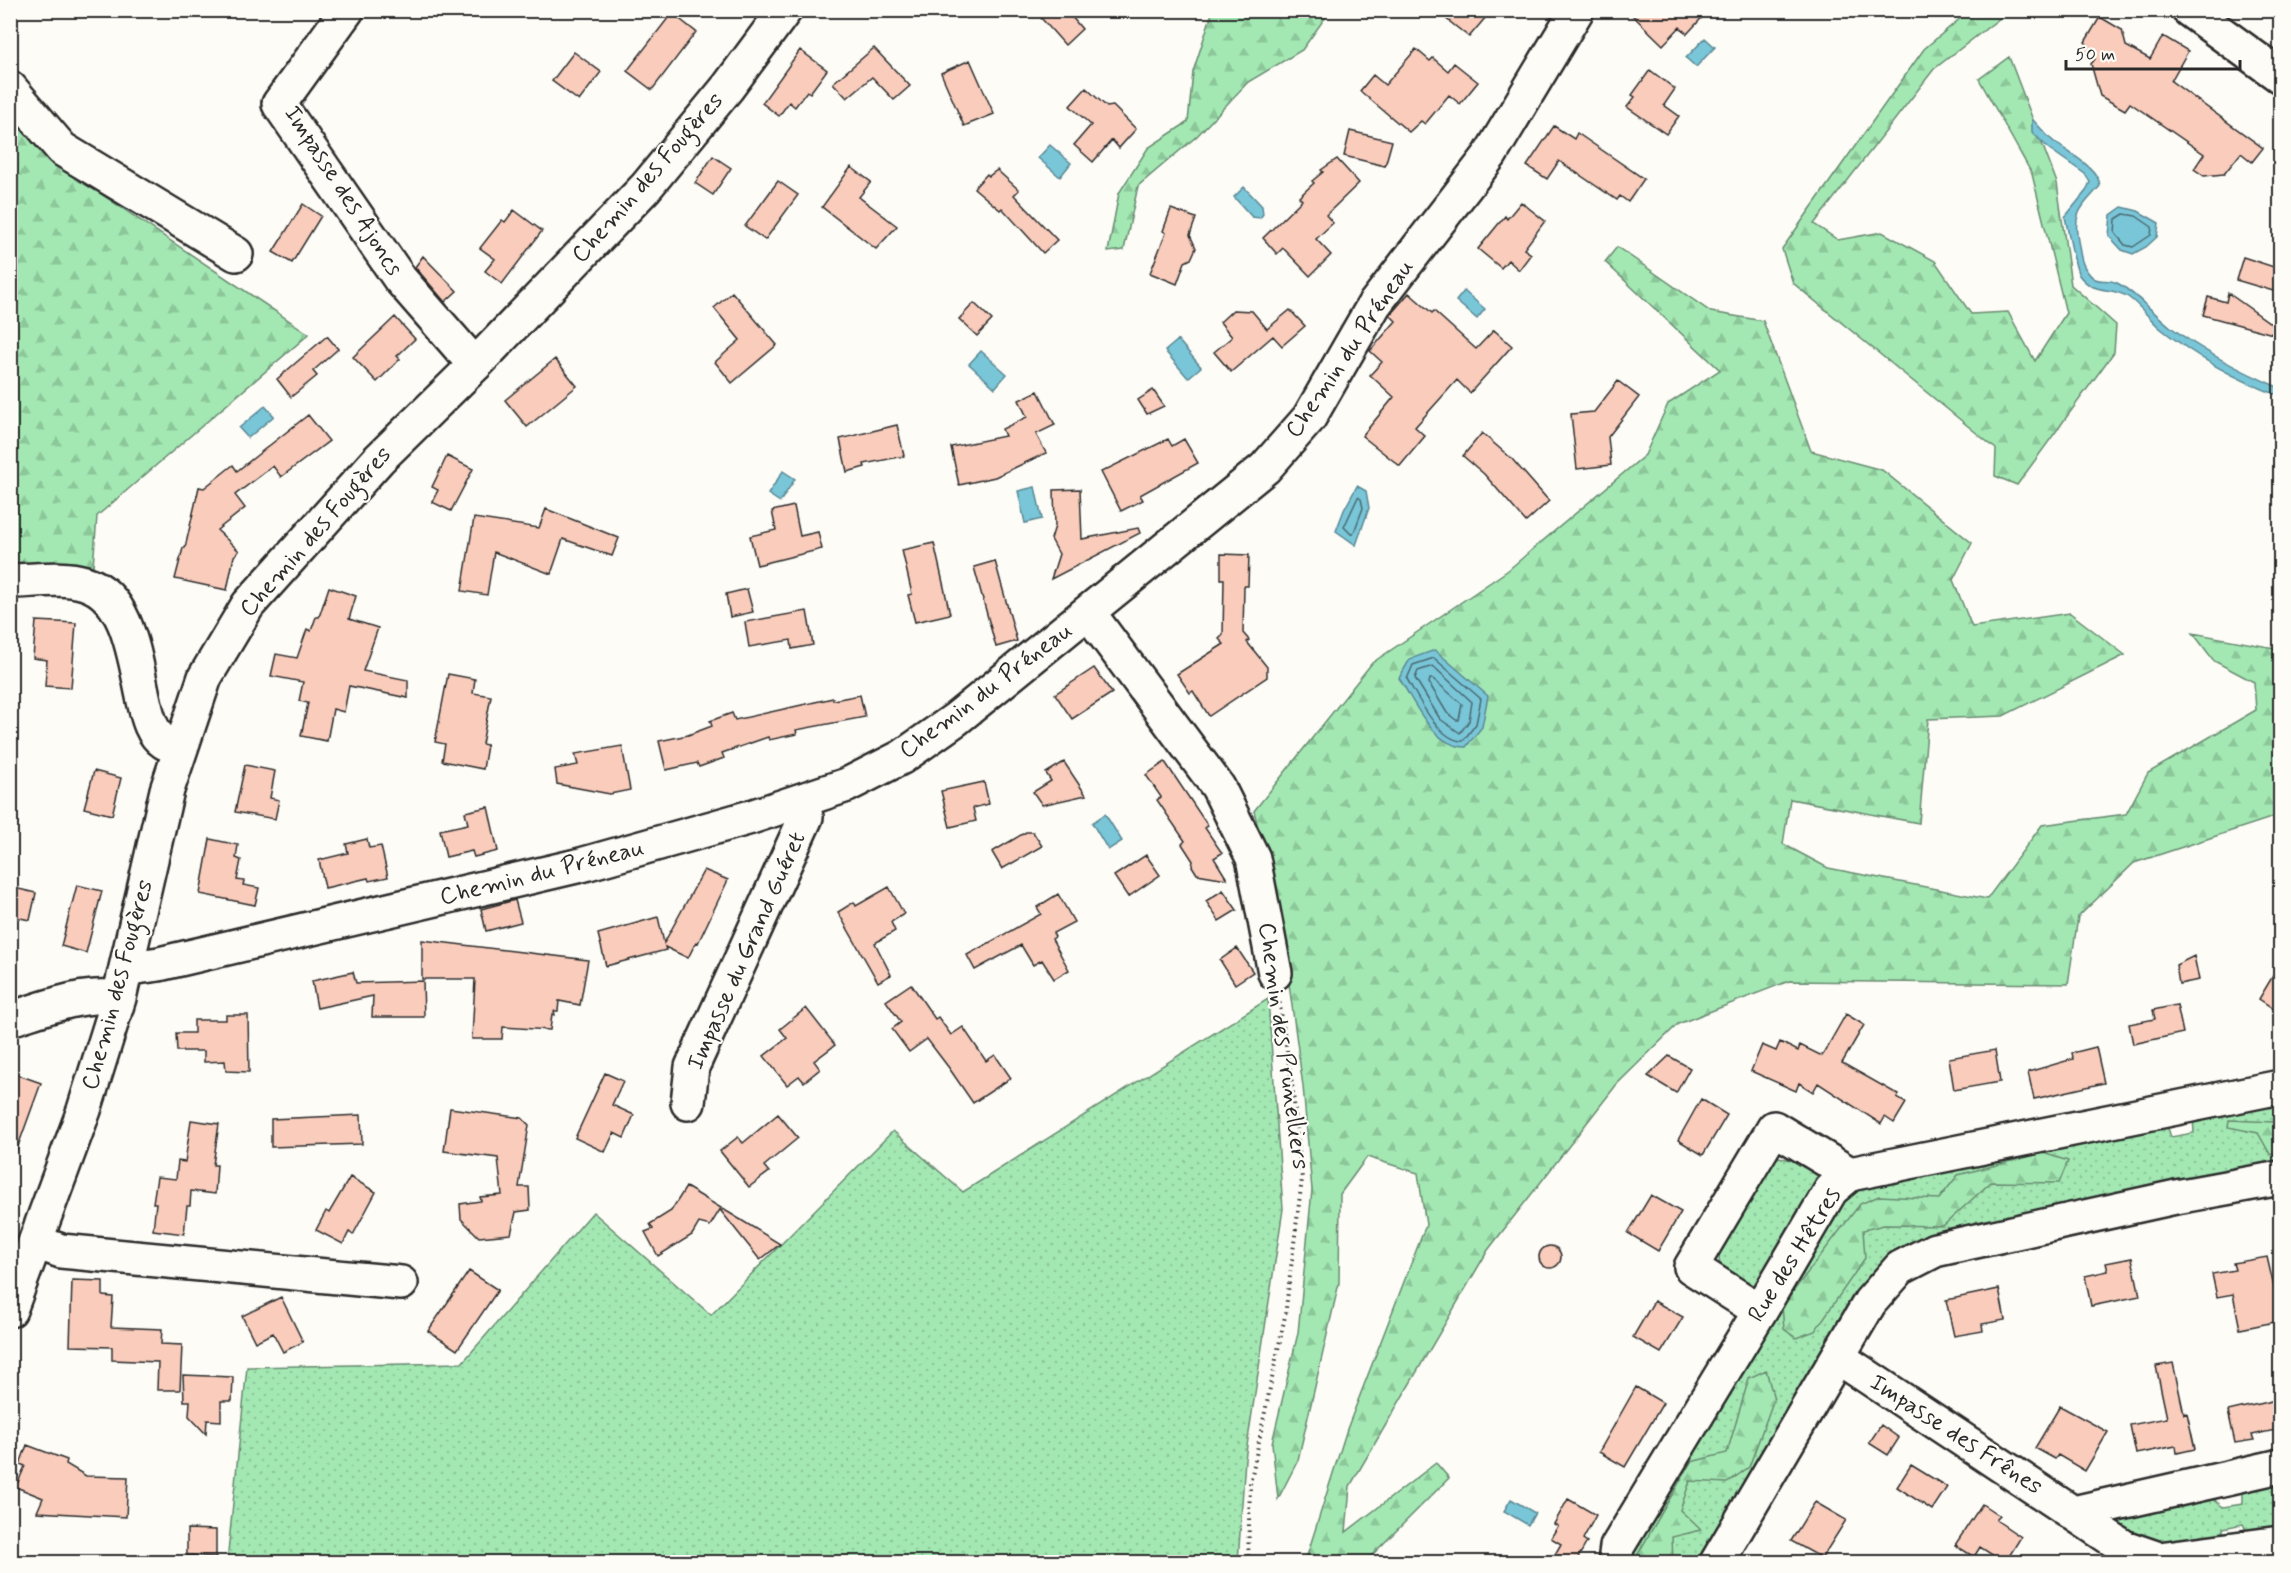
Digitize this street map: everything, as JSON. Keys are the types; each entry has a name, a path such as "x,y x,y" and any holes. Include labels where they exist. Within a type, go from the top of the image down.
{"street":[{"name":"Impasse des Ajoncs","path":"347,10 279,104 400,279 475,365"},
{"name":"Chemin des Fougères","path":"10,1310 84,1110 127,966 167,790 205,677 248,605 379,459 475,365 646,187 728,87 785,10"},
{"name":"Chemin du Préneau","path":"127,966 137,967 159,963 581,866 801,801 847,785 902,757 956,719 1264,468 1309,418 1374,305 1490,155 1577,10"},
{"path":"2189,10 2280,76"},
{"path":"10,88 62,149 236,254"},
{"path":"10,581 68,580 102,590 116,606 127,627 150,723 162,741 181,748"},
{"name":"Chemin des Prunelliers","path":"1088,612 1218,787 1253,858 1275,973"},
{"name":"Impasse du Grand Guéret","path":"688,1103 692,1066 806,817 801,801"},
{"path":"10,1019 74,1000 98,996 118,998"},
{"name":"Rue des Hêtres","path":"1615,1563 1617,1547 1831,1190 1850,1174 2280,1087"},
{"path":"1760,1311 1690,1267 1774,1128 1850,1174"},
{"path":"1716,1563 1870,1302 1900,1268 1935,1250 2176,1197 2280,1178"},
{"path":"36,1242 62,1251 401,1283"},
{"name":"Impasse des Frênes","path":"1838,1357 2124,1547 2159,1559 2280,1543"},
{"path":"2073,1513 2280,1466"}],"path":[{"name":"Chemin des Prunelliers","path":"1248,1563 1250,1484 1285,1316 1302,1179 1292,1084 1275,973"}],"green space":[{"path":"1213,10 1330,11 1302,50 1248,82 1197,136 1138,186 1124,250 1108,252 1119,193 1148,148 1188,122 1193,72"},
{"path":"1969,11 2009,11 1934,69 1814,224 1838,240 1882,232 1935,261 1971,314 2008,312 2035,361 2066,313 2032,174 1979,79 2009,57 2057,183 2071,285 2116,325 2114,352 2017,485 1995,476 1996,449 1793,283 1782,249 1924,49"},
{"path":"10,98 64,169 309,334 97,516 88,597 11,594"},
{"path":"1617,247 1711,312 1763,321 1811,451 1882,470 1972,543 1953,580 1972,627 2070,613 2125,655 2003,716 1928,719 1919,823 1790,799 1783,844 1828,868 1987,899 2042,825 2126,814 2148,773 2256,710 2254,682 2214,661 2193,633 2280,649 2280,815 2134,863 2078,917 2068,984 1789,981 1678,1024 1617,1084 1488,1250 1350,1486 1346,1532 1436,1463 1449,1478 1365,1562 1305,1562 1347,1429 1426,1225 1418,1173 1367,1157 1340,1194 1339,1283 1298,1460 1278,1499 1272,1443 1298,1333 1312,1190 1303,1086 1280,918 1254,811 1372,663 1507,571 1645,455 1668,404 1720,370 1605,262"},
{"path":"1268,999 1283,1209 1245,1459 1238,1562 1085,1562 1054,1555 1051,1562 227,1562 247,1367 462,1363 593,1212 711,1315 893,1131 963,1192"},
{"path":"2280,1097 2280,1170 1903,1256 1708,1562 1629,1562 1630,1546 1846,1190 2164,1117 2171,1137 2194,1133 2193,1117"},
{"path":"2229,1120 2274,1122 2280,1140 2280,1155 2270,1154 2258,1133 2228,1127"},
{"path":"2043,1153 2068,1161 2059,1183 1991,1182 1943,1226 1884,1225 1863,1230 1865,1258 1815,1331 1796,1338 1784,1329 1782,1306 1860,1204 1879,1196 1939,1199 1958,1175"},
{"path":"1779,1157 1806,1164 1820,1178 1762,1287 1748,1289 1720,1268 1718,1246 1771,1162"},
{"path":"1766,1370 1774,1399 1749,1467 1727,1483 1690,1481 1680,1510 1701,1530 1672,1537 1673,1562 1639,1562 1638,1554 1691,1462 1727,1453 1749,1378"},
{"path":"2280,1479 2280,1535 2251,1540 2243,1524 2223,1528 2224,1543 2177,1551 2119,1534 2110,1511 2207,1494 2223,1507 2243,1504 2243,1483"}],"water":[{"path":"1705,38 1715,47 1696,67 1686,58"},
{"path":"2032,119 2052,140 2088,166 2098,179 2100,186 2082,207 2076,226 2081,257 2090,274 2098,280 2119,284 2172,328 2198,346 2238,369 2280,388 2280,396 2248,383 2189,350 2161,329 2128,297 2096,288 2084,281 2077,270 2065,217 2086,191 2090,182 2085,174 2048,148 2032,132"},
{"path":"1050,145 1071,163 1060,177 1038,158"},
{"path":"1244,187 1262,206 1263,214 1260,218 1252,217 1234,197"},
{"path":"2122,207 2138,211 2159,223 2157,237 2146,247 2133,254 2122,250 2109,236 2111,215"},
{"path":"1464,291 1485,309 1477,319 1456,301"},
{"path":"1178,340 1201,367 1188,378 1165,351"},
{"path":"981,351 1007,374 995,388 969,364"},
{"path":"265,406 274,416 248,438 239,428"},
{"path":"783,471 795,479 780,502 768,494"},
{"path":"1357,486 1366,491 1369,508 1356,545 1336,531"},
{"path":"1035,487 1042,519 1025,523 1018,491"},
{"path":"1435,650 1488,696 1482,727 1466,747 1454,745 1434,732 1399,678 1410,659"},
{"path":"1105,814 1122,841 1108,850 1092,823"},
{"path":"1511,1499 1535,1513 1528,1525 1504,1511"}],"building":[{"path":"1034,10 1066,10 1082,29 1065,45"},
{"path":"1435,10 1492,10 1469,37"},
{"path":"1627,10 1709,10 1687,34 1680,27 1663,45"},
{"path":"672,13 696,32 652,90 627,71"},
{"path":"2100,17 2122,30 2126,46 2150,59 2163,36 2188,51 2171,81 2263,148 2252,162 2241,153 2224,174 2204,176 2194,169 2204,154 2130,103 2125,110 2100,96 2091,64 2095,59 2082,52 2087,44 2085,42"},
{"path":"874,48 910,86 894,100 872,77 847,98 833,83"},
{"path":"1416,49 1430,61 1433,58 1448,71 1454,63 1478,82 1460,104 1449,95 1425,124 1421,121 1409,132 1360,91 1373,75 1385,85"},
{"path":"800,50 827,70 810,93 807,91 795,107 789,102 779,116 762,103"},
{"path":"574,52 601,72 579,101 552,81"},
{"path":"970,60 994,114 964,126 941,73"},
{"path":"1650,70 1675,89 1664,105 1679,116 1666,134 1627,107 1635,97 1632,95"},
{"path":"1086,88 1107,107 1113,106 1136,129 1119,148 1112,140 1093,162 1074,145 1091,125 1070,106"},
{"path":"1554,126 1574,139 1577,133 1644,179 1628,202 1620,196 1617,200 1559,161 1547,179 1527,166"},
{"path":"1350,131 1392,141 1385,166 1344,156"},
{"path":"713,156 731,168 713,195 695,183"},
{"path":"1337,159 1359,183 1326,215 1333,223 1316,239 1331,255 1310,276 1283,248 1277,254 1263,238 1302,200 1299,197 1323,172 1321,170"},
{"path":"851,167 871,182 859,197 897,226 876,249 822,207"},
{"path":"997,170 1019,190 1014,195 1057,240 1043,253 1002,208 1000,210 974,188 987,174 989,176"},
{"path":"778,181 798,195 765,240 745,226"},
{"path":"1521,202 1545,221 1524,249 1531,254 1519,270 1508,260 1501,268 1478,249 1505,216 1507,219"},
{"path":"303,204 321,216 292,263 273,252"},
{"path":"1171,209 1196,218 1190,235 1196,248 1191,259 1185,262 1177,284 1150,273 1166,233 1163,231"},
{"path":"514,210 542,231 502,284 485,271 495,259 480,248 502,220 505,222"},
{"path":"423,256 457,291 445,302 415,267"},
{"path":"2243,257 2280,269 2280,293 2236,280"},
{"path":"732,292 777,345 732,383 715,362 740,340 714,308"},
{"path":"1409,293 1432,313 1434,311 1476,349 1494,330 1512,346 1470,393 1457,380 1415,427 1425,436 1400,466 1362,436 1394,397 1370,375 1382,362 1370,351 1396,321 1390,315"},
{"path":"2228,293 2280,330 2280,336 2203,315 2208,297 2226,302"},
{"path":"974,303 992,320 977,336 959,319"},
{"path":"1233,310 1252,311 1267,329 1290,310 1305,326 1282,346 1273,336 1231,372 1214,352 1232,337 1220,322"},
{"path":"395,317 415,339 397,356 400,359 377,382 353,357"},
{"path":"327,336 338,349 313,371 317,376 291,397 277,379"},
{"path":"555,359 577,386 527,427 505,400"},
{"path":"1618,381 1639,397 1608,437 1611,465 1577,469 1571,414 1594,412"},
{"path":"1153,390 1164,406 1147,414 1138,400"},
{"path":"1038,391 1055,425 1036,434 1046,453 995,477 959,485 951,447 1005,436 1002,429 1027,417 1019,400"},
{"path":"308,415 329,441 281,477 273,466 235,495 245,508 217,530 239,551 234,556 227,590 175,579 183,548 185,548 199,487 204,488 233,465 237,471"},
{"path":"897,425 904,456 864,464 865,467 847,472 840,439"},
{"path":"1482,433 1512,459 1549,501 1526,522 1484,474 1463,456"},
{"path":"1168,439 1172,446 1184,439 1198,463 1140,495 1143,500 1121,511 1101,472"},
{"path":"447,456 473,469 451,511 432,502 438,490 432,487"},
{"path":"1080,489 1082,539 1138,528 1140,533 1051,579 1059,554 1051,539 1055,526 1054,490"},
{"path":"794,506 800,536 818,532 822,549 757,565 750,536 776,530 772,511"},
{"path":"546,509 619,538 612,556 563,539 551,574 494,552 487,595 462,591 474,518 539,528"},
{"path":"934,543 950,614 915,622 908,595 912,594 902,550"},
{"path":"1221,554 1249,555 1248,586 1244,586 1243,633 1249,640 1247,642 1267,667 1267,677 1209,716 1193,691 1190,693 1177,674 1224,644 1219,639 1223,635 1224,579 1221,579"},
{"path":"995,561 1017,641 996,647 974,567"},
{"path":"329,587 356,596 349,619 378,628 363,671 408,680 408,698 349,686 344,712 333,709 327,741 301,736 308,703 299,701 303,682 271,676 276,654 297,658 307,629 311,631 316,617 319,617"},
{"path":"747,589 753,612 730,617 726,594"},
{"path":"807,611 813,645 792,649 791,640 749,647 745,622"},
{"path":"36,621 76,623 71,688 45,686 47,660 33,658"},
{"path":"1094,668 1112,693 1072,719 1055,694"},
{"path":"448,674 475,679 473,693 491,696 482,744 487,745 483,769 442,761 445,744 435,742"},
{"path":"860,695 865,717 796,730 797,734 769,740 768,737 722,753 724,758 699,767 697,763 666,770 659,741 688,735 712,726 710,721 732,713 735,720 833,698 833,700"},
{"path":"622,746 630,790 610,794 557,784 555,769 578,765 575,754"},
{"path":"1064,762 1086,795 1042,805 1033,792 1051,781 1046,773"},
{"path":"1165,762 1208,826 1205,828 1222,853 1214,858 1227,879 1197,874 1192,866 1193,861 1182,844 1185,841 1157,800 1161,797 1146,775"},
{"path":"245,765 275,771 270,798 279,800 275,819 235,812"},
{"path":"94,771 121,778 112,815 84,808"},
{"path":"984,782 989,804 973,808 976,821 950,827 941,791"},
{"path":"488,807 498,851 474,857 472,851 446,857 440,830 468,824 465,812"},
{"path":"1026,832 1033,832 1042,846 1002,869 992,852"},
{"path":"210,839 238,845 236,858 241,860 237,880 244,881 243,885 259,888 255,905 200,894"},
{"path":"367,839 369,848 381,846 388,877 369,881 368,878 325,888 319,860 348,853 346,844"},
{"path":"1146,855 1160,875 1128,897 1114,876"},
{"path":"704,870 728,880 698,943 696,942 688,958 665,947 666,950 606,966 598,934 658,917 664,943"},
{"path":"77,885 102,891 86,953 61,946"},
{"path":"10,887 36,893 30,920 10,916"},
{"path":"889,887 904,914 891,922 895,931 875,943 891,975 878,982 838,912 854,902 856,906"},
{"path":"1223,890 1237,910 1219,921 1206,901"},
{"path":"1058,894 1074,922 1053,933 1055,937 1052,939 1069,970 1054,979 1042,960 1033,965 1021,945 975,970 967,955 1041,914 1037,907"},
{"path":"515,900 521,922 486,931 481,909"},
{"path":"422,940 588,960 580,1005 559,1001 558,1011 554,1011 555,1015 552,1014 550,1030 503,1027 502,1039 472,1039 475,979 422,979"},
{"path":"1237,948 1253,972 1235,984 1220,960"},
{"path":"2194,956 2199,980 2179,984 2176,965"},
{"path":"2280,964 2280,1013 2259,999"},
{"path":"353,972 356,983 423,981 424,1017 372,1017 373,996 317,1008 312,981"},
{"path":"911,984 935,1019 938,1017 951,1035 963,1027 986,1061 995,1055 1011,1078 973,1103 927,1039 909,1052 892,1029 901,1022 886,1001"},
{"path":"2177,1005 2183,1033 2133,1044 2129,1024 2155,1019 2153,1010"},
{"path":"806,1008 835,1045 814,1061 820,1069 804,1082 799,1076 787,1085 764,1056 787,1038 780,1029"},
{"path":"1846,1014 1864,1025 1842,1063 1899,1095 1897,1098 1906,1103 1894,1123 1885,1117 1881,1124 1818,1083 1813,1092 1799,1083 1796,1091 1751,1071 1762,1045 1776,1051 1780,1042 1798,1051 1800,1045 1822,1056"},
{"path":"226,1015 248,1015 249,1072 226,1071 225,1061 204,1062 204,1051 177,1051 176,1033 194,1033 194,1020 226,1020"},
{"path":"2096,1047 2104,1083 2034,1099 2028,1072 2073,1059 2072,1053"},
{"path":"1995,1050 2000,1082 1954,1090 1949,1058"},
{"path":"1669,1056 1690,1068 1676,1093 1648,1076"},
{"path":"10,1072 41,1083 13,1160 10,1160"},
{"path":"605,1073 623,1081 612,1105 634,1115 624,1138 614,1133 605,1152 575,1138"},
{"path":"1701,1099 1727,1115 1703,1155 1678,1140"},
{"path":"450,1108 522,1118 529,1125 519,1187 529,1187 530,1210 516,1212 511,1234 479,1237 461,1219 460,1204 481,1201 480,1197 502,1195 498,1158 444,1151"},
{"path":"778,1114 798,1138 764,1166 769,1172 749,1187 720,1151 738,1137 743,1143"},
{"path":"361,1115 362,1144 271,1147 271,1119"},
{"path":"191,1120 219,1124 213,1165 217,1165 215,1194 191,1191 184,1234 153,1230 156,1203 153,1203 157,1177 176,1179 178,1161 185,1162"},
{"path":"350,1177 376,1192 353,1235 349,1232 343,1244 316,1230 326,1211 329,1213"},
{"path":"686,1187 721,1208 710,1226 699,1223 692,1235 658,1256 645,1232 653,1229 650,1224 671,1211"},
{"path":"1651,1195 1681,1212 1658,1251 1628,1233"},
{"path":"723,1209 780,1244 760,1260 721,1211"},
{"path":"1550,1246 1558,1249 1561,1257 1558,1265 1550,1268 1542,1265 1539,1257 1542,1249"},
{"path":"2267,1257 2277,1300 2280,1299 2280,1321 2240,1329 2233,1294 2217,1297 2212,1274 2235,1270 2233,1263"},
{"path":"2132,1258 2140,1296 2091,1306 2085,1276 2108,1271 2106,1263"},
{"path":"469,1271 498,1290 457,1350 428,1331"},
{"path":"72,1280 103,1281 103,1296 113,1297 111,1327 162,1329 161,1344 182,1345 180,1390 157,1390 158,1362 112,1360 112,1347 70,1346"},
{"path":"1999,1289 2005,1320 1982,1324 1983,1331 1954,1336 1946,1300"},
{"path":"281,1297 303,1342 283,1352 273,1333 255,1342 242,1316"},
{"path":"1654,1301 1683,1317 1661,1353 1633,1337"},
{"path":"2173,1363 2184,1414 2187,1413 2195,1449 2177,1453 2176,1446 2136,1454 2130,1425 2167,1418 2156,1366"},
{"path":"183,1375 233,1377 232,1401 221,1401 221,1421 207,1420 206,1434 189,1416 190,1401 184,1401"},
{"path":"1636,1387 1663,1403 1625,1467 1599,1452"},
{"path":"2280,1399 2280,1429 2252,1435 2254,1440 2235,1443 2228,1411"},
{"path":"2060,1406 2108,1432 2085,1471 2058,1455 2055,1459 2035,1448"},
{"path":"1881,1425 1899,1438 1888,1455 1869,1443"},
{"path":"27,1445 67,1460 66,1464 86,1476 128,1477 126,1517 37,1512 43,1498 16,1487 25,1466 20,1464"},
{"path":"1911,1465 1947,1487 1932,1510 1897,1487"},
{"path":"1568,1499 1596,1515 1583,1539 1587,1542 1575,1563 1550,1563 1561,1544 1551,1538 1558,1526 1554,1524"},
{"path":"1815,1502 1846,1520 1822,1558 1791,1541"},
{"path":"1982,1504 2000,1516 1996,1520 2021,1537 2005,1563 1980,1547 1974,1557 1955,1545"},
{"path":"187,1529 216,1530 216,1557 187,1555"}]}
